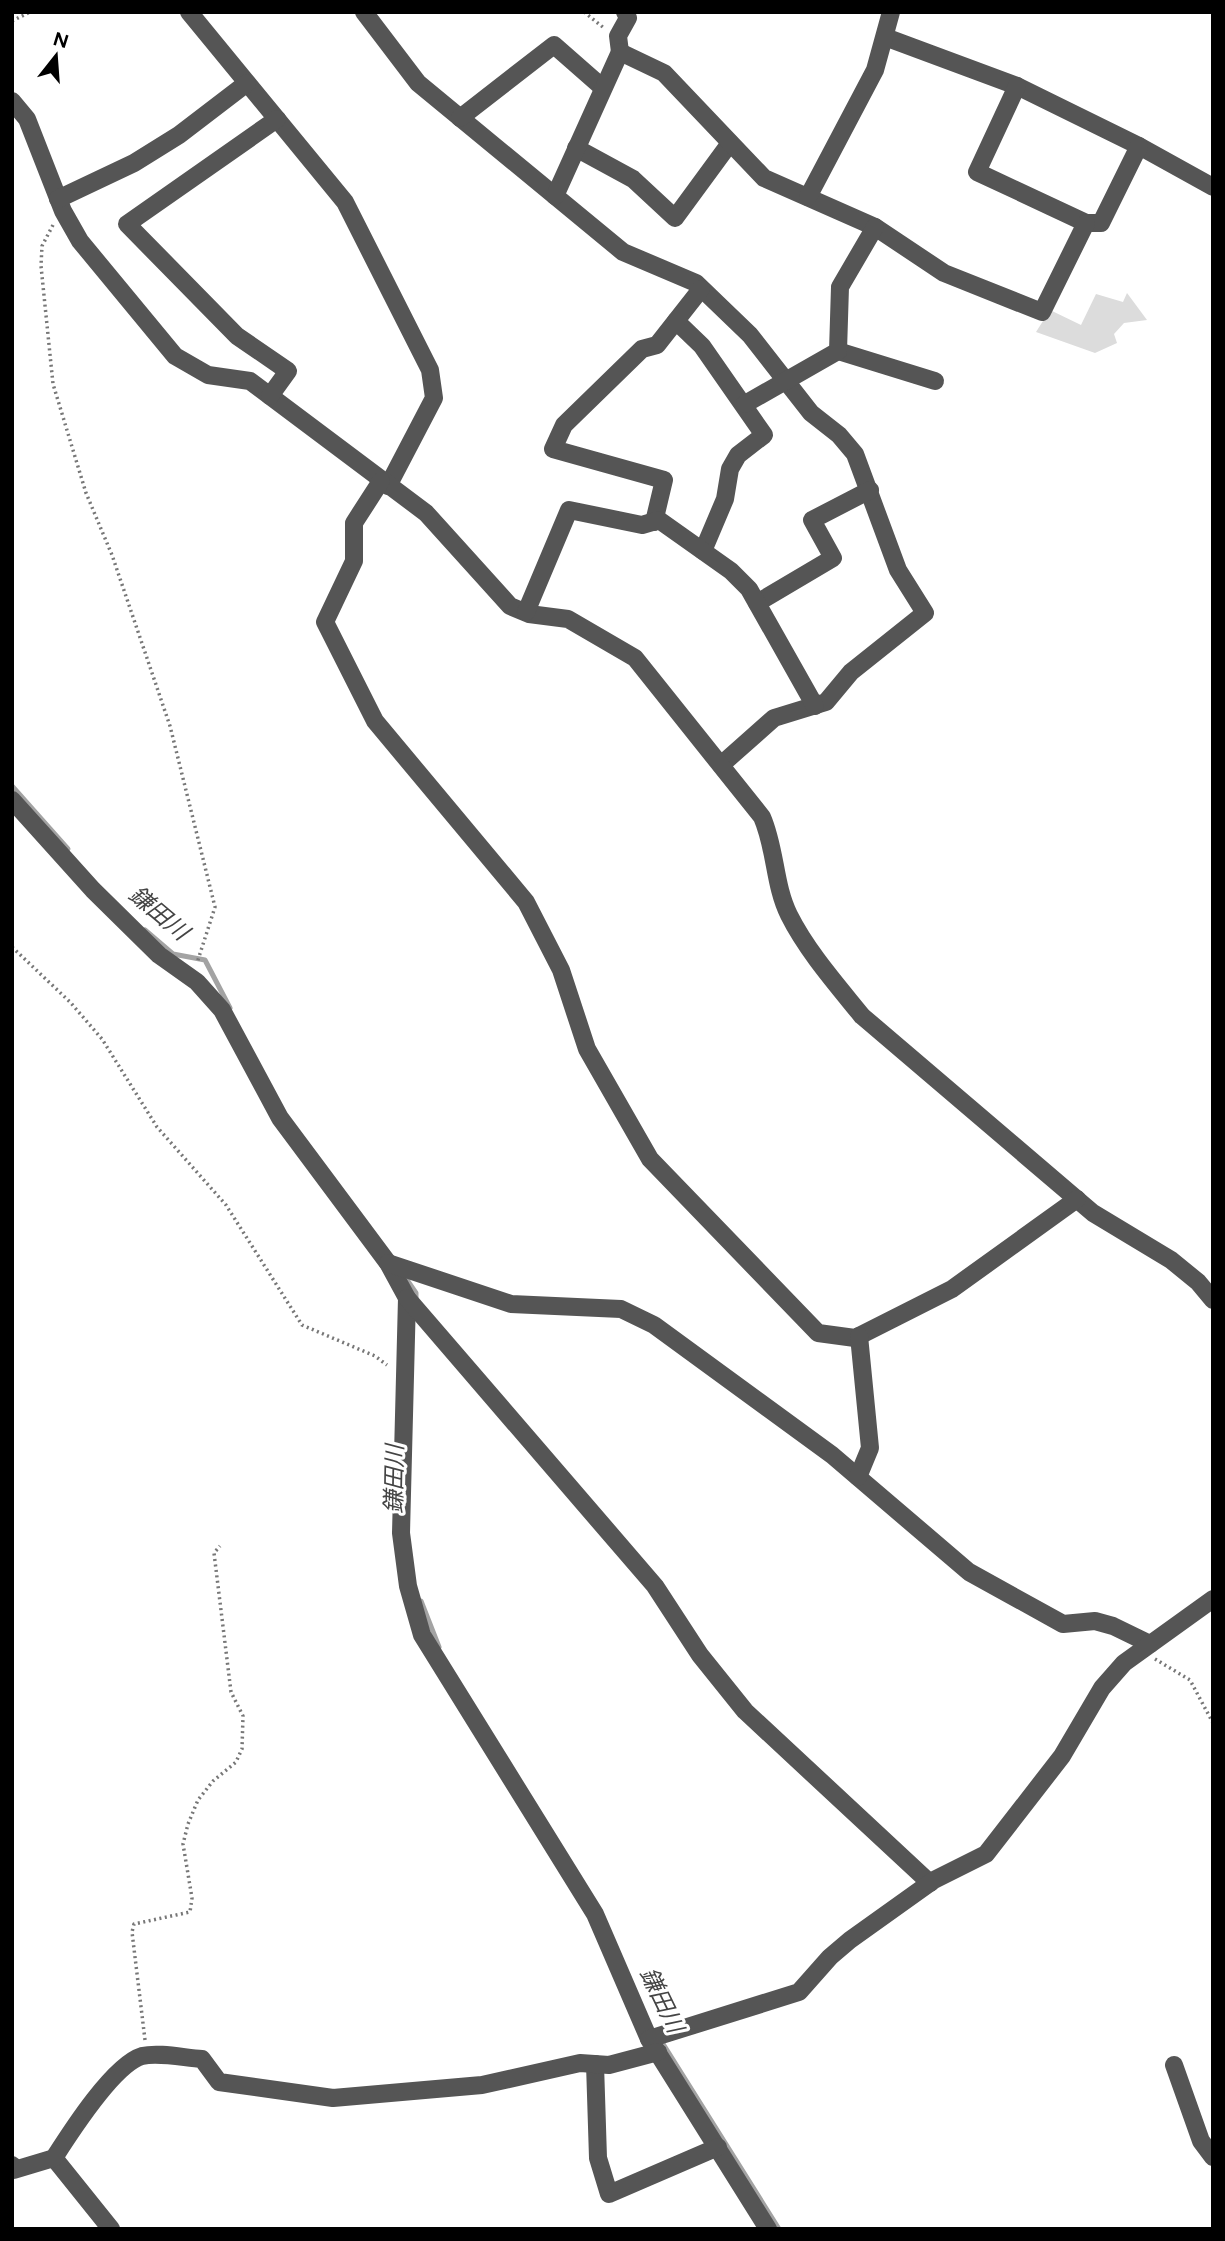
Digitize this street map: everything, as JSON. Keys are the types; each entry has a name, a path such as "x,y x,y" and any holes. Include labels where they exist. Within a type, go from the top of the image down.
{"street":[{"path":"188,12 345,202 430,370 434,398 385,483 354,523 354,561 325,622 375,721 526,902 561,970 587,1049 649,1158 818,1333 855,1338 953,1289 1077,1199"},
{"path":"364,12 418,83 623,253 696,283 750,335 810,413 839,435 855,454 898,570 925,613 851,672 826,702 774,718 721,765"},
{"path":"555,196 603,88 628,18 625,12"},
{"path":"808,197 875,70 891,12"},
{"path":"886,37 1017,86 1139,146 1213,187"},
{"path":"619,44 663,73 764,178 875,226 944,273 1042,312 1086,223"},
{"path":"460,118 554,45 603,88"},
{"path":"60,205 179,135 247,83"},
{"path":"1017,86 977,172 1086,223 1101,223 1139,146"},
{"path":"12,101 27,118 60,205 80,241 175,356 208,375 250,381 445,530 489,586 510,606 526,612 568,619 635,658 762,817 772,840 789,915 862,1016 1093,1213 1171,1260 1198,1282 1213,1300"},
{"path":"270,396 288,371 237,337 127,225 277,119"},
{"path":"576,148 633,179 675,218 730,143"},
{"path":"838,351 840,287 875,226"},
{"path":"654,522 664,480 553,449 564,425 642,349 657,345 701,289"},
{"path":"676,321 702,346 745,404 764,435 738,455 730,469 725,499 703,551"},
{"path":"745,404 838,351 935,381"},
{"path":"757,603 833,558 812,520 870,490"},
{"path":"526,612 569,510 642,525 659,520 731,571 749,589 815,706"},
{"path":"12,800 102,899 159,955 192,978 222,1010 280,1118 388,1263 407,1298 655,1586 700,1655 745,1711 930,1883"},
{"path":"388,1263 511,1304 621,1309 653,1325 858,1477 969,1572 1063,1624 1095,1621 1113,1626 1146,1647"},
{"path":"407,1298 401,1533 408,1586 422,1634 595,1914 654,2046 768,2229"},
{"path":"858,1477 870,1448 859,1336"},
{"path":"12,2165 15,2170 54,2158 86,2108 130,2063 143,2056 202,2059 219,2082 332,2098 482,2085 580,2063 608,2065 799,1992 830,1957 850,1940 930,1883 986,1854 1062,1756 1102,1688 1124,1663 1213,1599"},
{"path":"595,2064 598,2158 609,2194 718,2147"},
{"path":"1174,2065 1201,2141 1213,2157"},
{"path":"54,2158 111,2229"}],"path":[{"path":"12,21 30,12"},
{"path":"584,12 619,44"},
{"path":"60,205 42,246 41,266 53,384 86,493 112,555 170,726 215,907 192,978"},
{"path":"12,947 70,1002 102,1039 157,1127 226,1205 302,1325 375,1356 404,1376"},
{"path":"143,2056 145,2034 132,1932 134,1924 190,1912 192,1898 183,1844 188,1824 198,1800 213,1782 236,1762 242,1749 243,1716 231,1692 214,1553 220,1546"},
{"path":"1146,1647 1190,1680 1213,1723"}],"shaded area":[{"path":"1127,293 1147,320 1124,323 1114,334 1117,343 1095,353 1036,332 1050,310 1081,325 1096,294 1123,302"}],"waterway":[{"name":"鎌田川","path":"12,786 68,849"},
{"name":"鎌田川","path":"145,930 173,954 205,960 230,1008"},
{"name":"鎌田川","path":"403,1274 416,1293 416,1302"},
{"name":"鎌田川","path":"421,1601 439,1647"},
{"name":"鎌田川","path":"660,2039 779,2229"}]}
